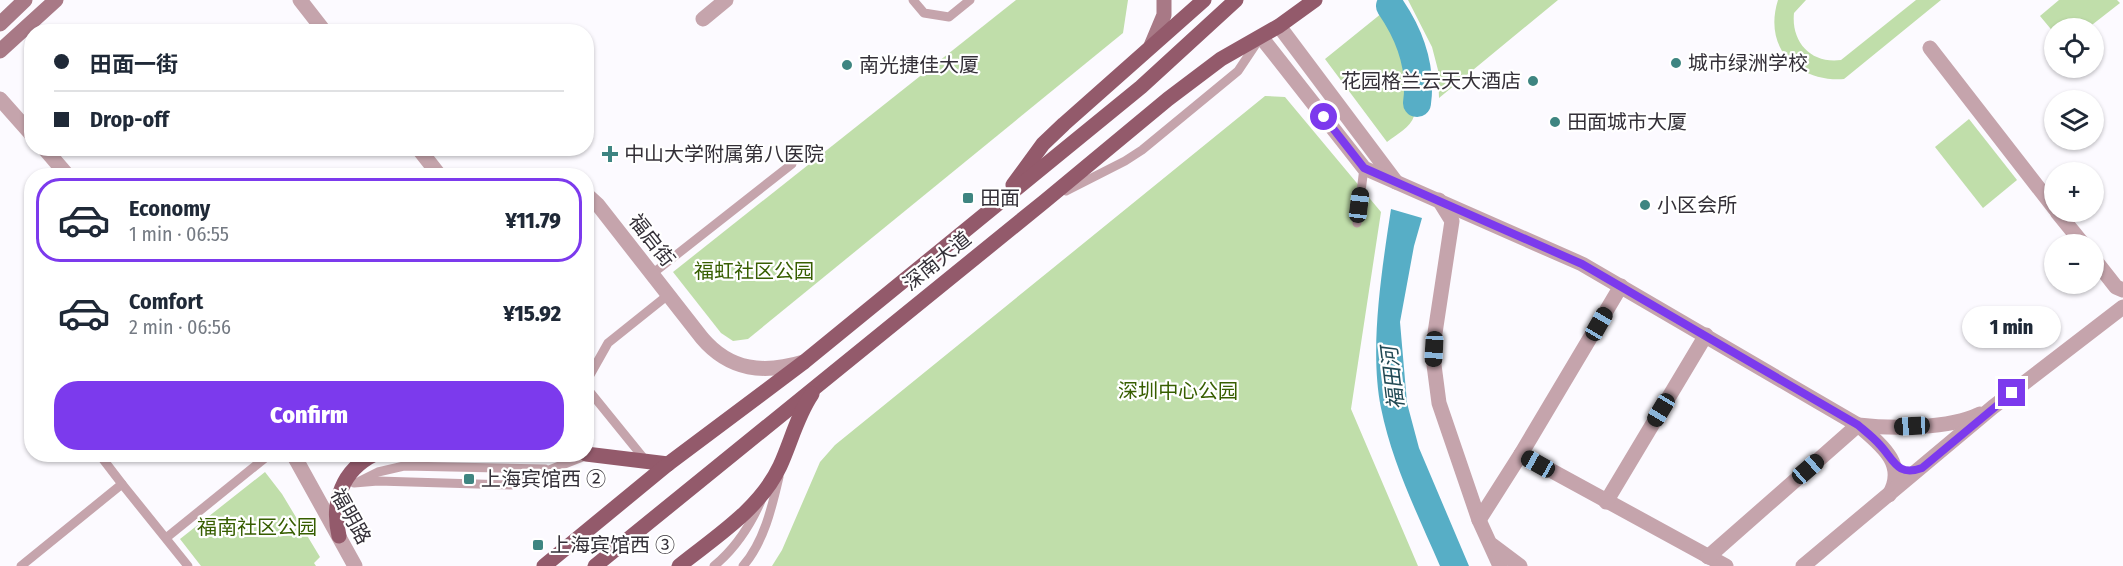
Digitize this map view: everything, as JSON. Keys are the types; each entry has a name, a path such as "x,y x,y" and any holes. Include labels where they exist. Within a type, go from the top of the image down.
{"main road":[{"path":"0,24 25,0"},
{"path":"30,24 56,0"},
{"path":"1151,46 1164,15 1164,0"},
{"path":"1004,198 1043,144 1204,0"},
{"name":"深南大道","path":"544,566 668,464 804,362 1141,87 1236,0"},
{"name":"深南大道","path":"595,566 1168,99 1221,59 1279,26 1315,0"},
{"path":"0,51 24,29"},
{"path":"679,566 741,516 770,483 781,465 802,411 824,380"},
{"path":"594,455 668,464"},
{"path":"339,536 335,516 338,495 343,482 352,470 364,462"}],"street":[{"path":"300,0 319,24"},
{"path":"703,18 726,0"},
{"path":"1279,26 1396,182"},
{"path":"1261,37 1364,168 1582,264 1858,425 1878,443 1897,466 1909,471 1922,468 1934,451 1933,443 1926,431 1912,426 1858,425 1708,556"},
{"path":"1930,48 2044,195"},
{"path":"0,99 24,126"},
{"path":"51,156 61,168"},
{"path":"424,156 434,168"},
{"path":"1439,200 1452,221 1435,333 1434,365 1439,403 1479,520 1500,566"},
{"name":"福启街","path":"594,201 707,344 728,359 745,366 764,369 786,367 804,362"},
{"path":"2066,222 2075,234"},
{"path":"2104,272 2116,287 2123,291"},
{"path":"1479,520 1621,286"},
{"path":"1803,566 1993,407 2123,307"},
{"path":"1606,502 1706,336"},
{"path":"1890,495 1897,477 1888,448 1893,434 1905,426 1962,421 1978,416 1993,407"},
{"path":"1521,454 1726,566"},
{"name":"福明路","path":"297,462 355,566"},
{"path":"1490,543 1520,566"}],"lane":[{"path":"913,0 924,13 948,18 970,0"},
{"path":"1045,201 1125,161 1142,150 1238,71 1261,37"},
{"path":"652,274 792,164"},
{"path":"1357,223 1364,168"},
{"path":"594,368 608,344 668,295"},
{"path":"594,397 646,461"},
{"path":"105,462 188,566"},
{"path":"166,538 260,462"},
{"path":"354,483 378,481 511,485 569,462"},
{"path":"743,566 756,547 764,529 781,465"},
{"path":"338,495 354,483 378,472 404,466 550,470"},
{"path":"714,566 731,550 746,530 770,483"},
{"path":"21,566 122,484"}],"green space":[{"name":"福虹社区公园","path":"1016,0 1128,0 1123,33 748,339 733,341 721,333 673,272"},
{"path":"1408,0 1558,0 1439,98 1438,70 1432,47"},
{"path":"1778,0 1806,0 1794,13 1794,24 1800,42 1812,55 1830,60 1841,60 1916,0 1941,0 1844,79 1811,75 1798,68 1787,58 1775,33"},
{"path":"2059,0 2117,0 2120,3 2101,18 2044,18 2044,21 2040,16"},
{"path":"1382,13 1405,60 1415,107 1410,124 1387,142 1325,59"},
{"name":"深圳中心公园","path":"1265,96 1285,97 1381,212 1351,409 1418,566 772,566 782,550 820,462 835,445"},
{"path":"1969,119 2017,180 1983,208 1935,147"},
{"name":"福南社区公园","path":"265,472 282,494 320,557 314,563 316,566 201,566 180,539"}],"water":[{"path":"1391,209 1422,218 1414,246 1400,322 1407,403 1419,448 1469,566 1440,566 1399,469 1381,408 1376,360 1378,309"}],"waterway":[{"name":"福田河","path":"1390,6 1413,52 1418,77 1417,103"}],"place":[{"name":"城市绿洲学校","path":"1676,63"},
{"name":"南光捷佳大厦","path":"847,65"},
{"name":"花园格兰云天大酒店","path":"1533,81"},
{"name":"田面城市大厦","path":"1555,122"},
{"name":"中山大学附属第八医院","path":"610,154"},
{"name":"田面","path":"968,198"},
{"name":"小区会所","path":"1645,205"},
{"name":"上海宾馆西 ②","path":"469,479"},
{"name":"上海宾馆西 ③","path":"538,545"}],"route":[{"path":"1324,117 1364,168 1582,264 1858,425 1903,470 1922,468 2012,393"}]}
